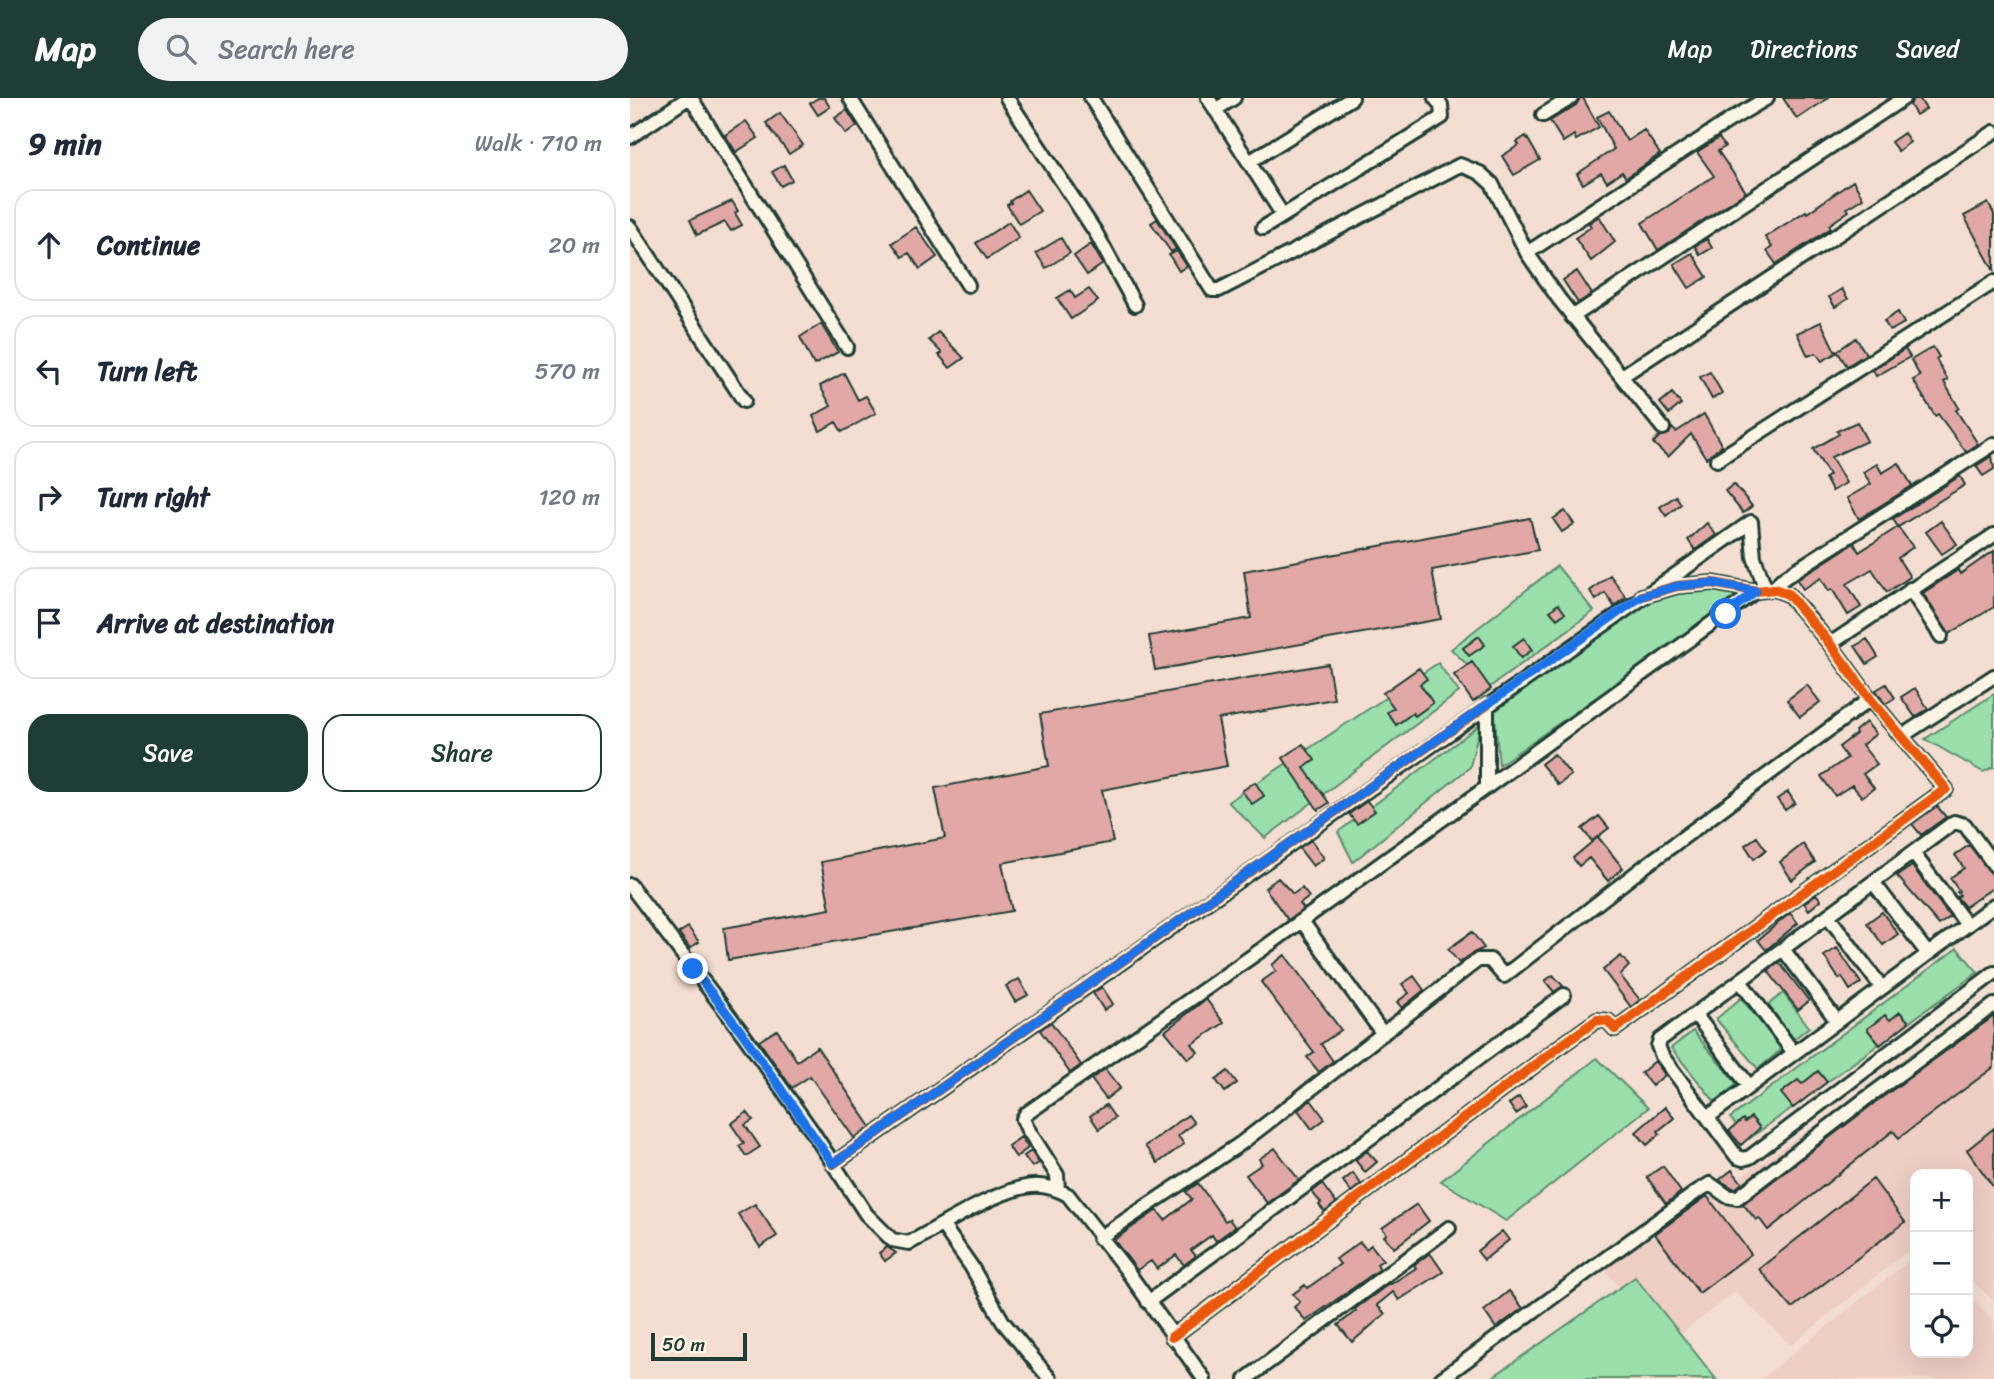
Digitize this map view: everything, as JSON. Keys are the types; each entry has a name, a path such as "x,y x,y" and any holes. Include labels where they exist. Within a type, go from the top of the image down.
{"street":[{"path":"630,137 689,98 847,347"},
{"path":"850,98 968,285"},
{"path":"1007,98 1096,233 1135,305"},
{"path":"1091,98 1212,290 1219,290 1460,165 1480,173 1492,184 1527,253 1572,317 1663,428"},
{"path":"1208,98 1282,214"},
{"path":"1215,110 1234,98"},
{"path":"1249,162 1352,98"},
{"path":"1262,228 1442,117 1441,105 1435,98"},
{"path":"1543,115 1571,98"},
{"path":"1527,253 1768,98"},
{"path":"1572,317 1904,98"},
{"path":"1622,376 1994,132"},
{"path":"630,227 744,401"},
{"path":"1717,460 1994,282"},
{"path":"1058,1189 1057,1175 1023,1119 1026,1114 1302,921 1765,590 1994,444"},
{"path":"833,1164 1751,522 1755,556 1765,590"},
{"path":"1830,644 1994,535"},
{"path":"1172,1337 1597,1020 1608,1021 1615,1029 1946,789 1870,699 1830,644 1788,594 1713,583 1677,586 1642,596"},
{"path":"1910,589 1941,636"},
{"path":"1902,736 1994,676"},
{"path":"1100,1238 1240,1144 1478,960 1490,960 1504,976 1645,866 1870,699"},
{"path":"1487,705 1487,787"},
{"path":"1994,865 1965,825 1954,822 1660,1040 1658,1046 1662,1056 1737,1157 1744,1159 1994,973"},
{"path":"1913,853 1967,925"},
{"path":"1873,882 1927,954"},
{"path":"630,885 743,1034 866,1214 892,1240 909,1243 1020,1188 1045,1186 1058,1189 1068,1195 1204,1379"},
{"path":"1708,1117 1994,905"},
{"path":"1828,916 1882,988"},
{"path":"1302,921 1383,1034"},
{"path":"1783,949 1837,1021"},
{"path":"1740,981 1794,1053"},
{"path":"1148,1302 1564,995"},
{"path":"1441,1379 1698,1191 1710,1184 1727,1196 1737,1198 1864,1100 1994,1005"},
{"path":"1695,1014 1749,1086"},
{"path":"943,1226 971,1266 1003,1322 1050,1379"},
{"path":"1246,1379 1449,1228"}],"shaded area":[{"path":"1994,1005 1994,1301 1973,1282 1973,1169 1910,1169 1910,1249 1791,1345 1735,1292 1670,1342 1603,1269"},
{"path":"1910,1260 1910,1358 1973,1358 1973,1300 1994,1322 1994,1379 1761,1379"}],"green space":[{"path":"1557,566 1594,611 1490,687 1451,649"},
{"path":"1713,588 1748,592 1499,765 1494,705 1646,599"},
{"path":"1438,663 1459,692 1265,838 1228,802"},
{"path":"1994,694 1994,767 1983,772 1925,739"},
{"path":"1480,725 1470,767 1353,862 1338,832"},
{"path":"1957,948 1978,972 1749,1139 1730,1118"},
{"path":"1783,993 1809,1027 1794,1039 1768,1005"},
{"path":"1741,998 1782,1049 1758,1069 1716,1019"},
{"path":"1693,1031 1737,1084 1715,1102 1671,1048"},
{"path":"1597,1058 1648,1108 1506,1221 1441,1181"},
{"path":"1635,1277 1716,1379 1490,1379"}],"building":[{"path":"824,98 830,107 818,115 810,103"},
{"path":"1580,98 1583,98 1599,127 1576,140 1574,135 1563,142 1550,121 1576,105"},
{"path":"1783,98 1828,98 1797,119"},
{"path":"1919,98 1926,109 1916,115 1910,105 1913,99"},
{"path":"847,110 857,126 846,134 835,118"},
{"path":"1609,111 1627,141 1644,130 1660,154 1626,178 1622,172 1607,182 1601,173 1583,184 1577,174 1614,149 1597,117"},
{"path":"780,113 803,145 789,154 766,123"},
{"path":"746,121 758,138 736,152 725,135"},
{"path":"1904,133 1910,142 1898,151 1891,142"},
{"path":"1526,136 1540,160 1514,175 1502,156 1519,145 1517,142"},
{"path":"1719,138 1725,147 1718,151 1746,192 1658,250 1642,223 1714,176 1697,152"},
{"path":"784,165 792,180 781,186 772,172"},
{"path":"1853,181 1863,198 1847,208 1849,211 1829,225 1831,228 1776,264 1767,251 1772,247 1765,237 1806,211 1807,213"},
{"path":"1026,190 1040,211 1019,224 1007,205"},
{"path":"732,201 742,225 731,231 725,222 697,235 690,220"},
{"path":"1988,203 1994,214 1994,271 1964,216"},
{"path":"1599,216 1615,242 1591,261 1575,238 1591,227 1589,223"},
{"path":"1157,219 1176,249 1171,252 1151,223"},
{"path":"1009,222 1019,238 987,259 976,243"},
{"path":"916,227 937,257 920,269 909,253 902,257 892,243"},
{"path":"1061,238 1070,253 1046,268 1036,253"},
{"path":"1707,239 1712,248 1700,255 1695,246"},
{"path":"1091,244 1103,264 1087,275 1074,256"},
{"path":"1177,251 1187,266 1179,271 1169,255"},
{"path":"1692,253 1707,277 1689,288 1674,264"},
{"path":"1577,271 1592,294 1578,303 1563,280"},
{"path":"1089,289 1098,301 1071,319 1057,298 1070,290 1075,298"},
{"path":"1842,289 1848,299 1835,307 1829,297"},
{"path":"1898,312 1904,323 1890,331 1884,321"},
{"path":"1821,322 1836,353 1822,361 1816,353 1808,356 1797,333"},
{"path":"821,324 838,352 814,365 800,337"},
{"path":"938,332 964,358 950,368 939,355 942,353 929,340"},
{"path":"1856,338 1866,354 1847,366 1837,351"},
{"path":"1933,347 1939,357 1936,359 1948,380 1944,382 1959,408 1956,410 1978,444 1966,452 1938,414 1935,416 1913,380 1920,376 1911,360"},
{"path":"1905,349 1910,357 1876,376 1873,370"},
{"path":"1710,372 1722,393 1712,399 1700,377"},
{"path":"844,373 858,400 866,396 876,413 842,432 836,422 820,431 813,416 831,406 820,386"},
{"path":"1672,393 1681,404 1669,414 1660,403"},
{"path":"1704,414 1722,446 1706,458 1691,434 1668,457 1653,443 1660,436 1669,434 1672,428 1676,432"},
{"path":"1857,422 1867,441 1831,457 1846,483 1832,491 1825,478 1829,475 1813,449 1839,434 1837,431"},
{"path":"1992,456 1994,469 1983,476 1976,466"},
{"path":"1899,463 1912,486 1859,519 1847,498 1871,484 1863,472 1877,464 1882,473"},
{"path":"1960,476 1965,485 1898,527 1893,519"},
{"path":"1734,484 1752,506 1743,513 1725,491"},
{"path":"1676,496 1681,504 1666,516 1660,507"},
{"path":"1565,511 1574,524 1562,532 1553,519"},
{"path":"1530,518 1538,550 1432,570 1441,619 1155,670 1149,636 1251,618 1244,571"},
{"path":"1941,521 1957,544 1942,554 1926,532"},
{"path":"1707,523 1716,535 1695,550 1688,540"},
{"path":"1898,527 1913,547 1898,558 1910,577 1887,592 1872,569 1847,584 1861,607 1848,615 1832,589 1829,591 1821,578 1803,589 1797,580 1854,543 1859,552"},
{"path":"1994,551 1994,607 1949,634 1923,593 1958,570 1960,574"},
{"path":"1610,575 1626,597 1614,606 1605,593 1596,600 1590,591"},
{"path":"1558,604 1565,613 1557,619 1550,611"},
{"path":"1479,636 1485,645 1469,656 1463,648"},
{"path":"1524,638 1532,650 1521,658 1513,646"},
{"path":"1867,639 1878,657 1867,664 1855,646"},
{"path":"1472,662 1491,689 1473,702 1454,675"},
{"path":"1328,664 1334,699 1218,719 1227,766 1102,790 1113,842 1002,863 1012,911 728,960 724,928 830,909 821,862 945,838 935,788 1049,766 1040,714"},
{"path":"1419,668 1427,679 1420,684 1433,703 1396,725 1387,712 1394,708 1383,693"},
{"path":"1886,684 1895,698 1885,704 1876,690"},
{"path":"1807,685 1820,702 1800,717 1787,700"},
{"path":"1915,688 1928,709 1915,717 1901,697"},
{"path":"1866,722 1876,734 1862,745 1877,764 1863,774 1874,788 1862,797 1852,785 1835,796 1821,776 1847,758 1839,747"},
{"path":"1303,744 1315,760 1304,768 1329,803 1318,810 1283,758"},
{"path":"1554,754 1571,775 1558,785 1541,764"},
{"path":"1255,782 1264,796 1252,804 1242,791"},
{"path":"1788,792 1795,803 1785,810 1777,799"},
{"path":"1367,801 1375,811 1357,824 1349,814"},
{"path":"1937,806 1946,817 1921,835 1912,824"},
{"path":"1599,816 1609,828 1592,841 1582,829"},
{"path":"1598,837 1623,868 1608,881 1589,858 1579,866 1573,858"},
{"path":"1757,837 1766,850 1754,859 1745,845"},
{"path":"1311,840 1324,858 1313,866 1299,848"},
{"path":"1803,844 1815,862 1792,880 1780,862"},
{"path":"1969,845 1994,877 1994,887 1965,907 1957,897 1960,895 1957,892 1959,891 1950,878 1964,868 1955,855"},
{"path":"1912,866 1950,917 1939,925 1897,876"},
{"path":"1278,878 1293,894 1302,888 1309,897 1300,904 1304,909 1288,920 1265,888"},
{"path":"1816,894 1821,900 1809,910 1804,903"},
{"path":"1882,912 1898,934 1883,945 1867,923"},
{"path":"1790,913 1798,923 1766,950 1758,940"},
{"path":"688,927 699,942 690,948 679,933"},
{"path":"1472,932 1484,948 1459,963 1448,949"},
{"path":"1837,948 1861,983 1850,990 1824,956"},
{"path":"1285,955 1341,1030 1321,1044 1333,1061 1319,1072 1307,1057 1314,1052 1261,982 1276,971 1272,965"},
{"path":"1621,956 1629,966 1620,975 1640,1000 1631,1007 1603,970"},
{"path":"1779,962 1809,1001 1798,1010 1768,971"},
{"path":"1553,975 1563,986 1554,992 1545,981"},
{"path":"1414,976 1424,990 1402,1008 1397,1002 1409,993 1402,984"},
{"path":"1019,979 1028,995 1015,1002 1006,986"},
{"path":"1102,987 1113,1004 1104,1010 1093,993"},
{"path":"1206,999 1224,1023 1192,1044 1198,1052 1188,1059 1165,1031"},
{"path":"1900,1012 1909,1022 1880,1045 1867,1029 1885,1015 1890,1020"},
{"path":"1994,1016 1994,1067 1899,1138 1893,1131 1768,1230 1743,1204 1869,1107"},
{"path":"1051,1022 1081,1065 1070,1073 1040,1030"},
{"path":"777,1030 797,1061 817,1047 871,1127 854,1138 810,1076 792,1088 759,1041"},
{"path":"1655,1061 1665,1075 1652,1086 1641,1073"},
{"path":"1105,1069 1120,1088 1106,1099 1091,1079"},
{"path":"1228,1071 1237,1083 1225,1092 1216,1080"},
{"path":"1818,1071 1827,1082 1793,1108 1781,1093 1798,1080 1802,1084"},
{"path":"1519,1097 1526,1107 1516,1114 1509,1104"},
{"path":"1311,1100 1325,1119 1312,1129 1298,1110"},
{"path":"1106,1105 1115,1118 1099,1129 1090,1116"},
{"path":"1665,1107 1674,1118 1658,1131 1660,1134 1647,1145 1636,1132"},
{"path":"747,1112 753,1120 745,1125 760,1147 746,1156 739,1146 744,1143 731,1124"},
{"path":"1188,1115 1194,1123 1178,1136 1184,1144 1158,1163 1145,1146"},
{"path":"1751,1117 1760,1128 1741,1145 1729,1131 1743,1119 1745,1122"},
{"path":"1994,1128 1994,1188 1967,1150"},
{"path":"1021,1137 1028,1148 1016,1157 1008,1146"},
{"path":"1275,1148 1299,1180 1267,1203 1246,1175 1262,1164 1259,1159"},
{"path":"1031,1151 1039,1163 1032,1167 1024,1156"},
{"path":"1367,1151 1377,1162 1365,1172 1355,1160"},
{"path":"1663,1166 1681,1192 1666,1204 1647,1177"},
{"path":"1732,1170 1742,1183 1735,1189 1719,1180"},
{"path":"1353,1173 1361,1184 1351,1192 1343,1181"},
{"path":"1873,1179 1905,1222 1792,1308 1759,1269"},
{"path":"1198,1183 1225,1221 1229,1219 1235,1227 1216,1241 1212,1235 1191,1250 1196,1256 1184,1265 1176,1255 1157,1269 1151,1261 1137,1270 1114,1240 1157,1210 1165,1220 1192,1199 1186,1192"},
{"path":"1322,1184 1336,1203 1325,1212 1312,1192"},
{"path":"1707,1196 1751,1254 1699,1293 1655,1234"},
{"path":"755,1204 777,1236 760,1247 738,1214"},
{"path":"1417,1204 1429,1221 1394,1248 1384,1236 1387,1234 1382,1228"},
{"path":"1502,1231 1509,1240 1484,1260 1477,1251"},
{"path":"1360,1242 1366,1249 1371,1245 1383,1260 1377,1264 1380,1269 1306,1321 1294,1307 1300,1302 1293,1294 1305,1285 1307,1288 1340,1264 1336,1259"},
{"path":"887,1247 896,1253 885,1261 879,1253"},
{"path":"1430,1253 1443,1272 1399,1300 1393,1292 1377,1305 1385,1314 1352,1342 1338,1325 1390,1283 1416,1268 1414,1265"},
{"path":"1509,1291 1523,1308 1496,1328 1484,1311"}],"cycle path":[{"path":"1172,1337 1597,1020 1608,1021 1615,1029 1946,789 1870,699 1830,644 1788,594 1774,589 1756,591 1713,583 1677,586 1642,596"},
{"path":"833,1164 1487,705"}],"route":[{"path":"693,969 743,1034 833,1164 1642,596 1677,586 1713,583 1756,591 1726,614"}]}
